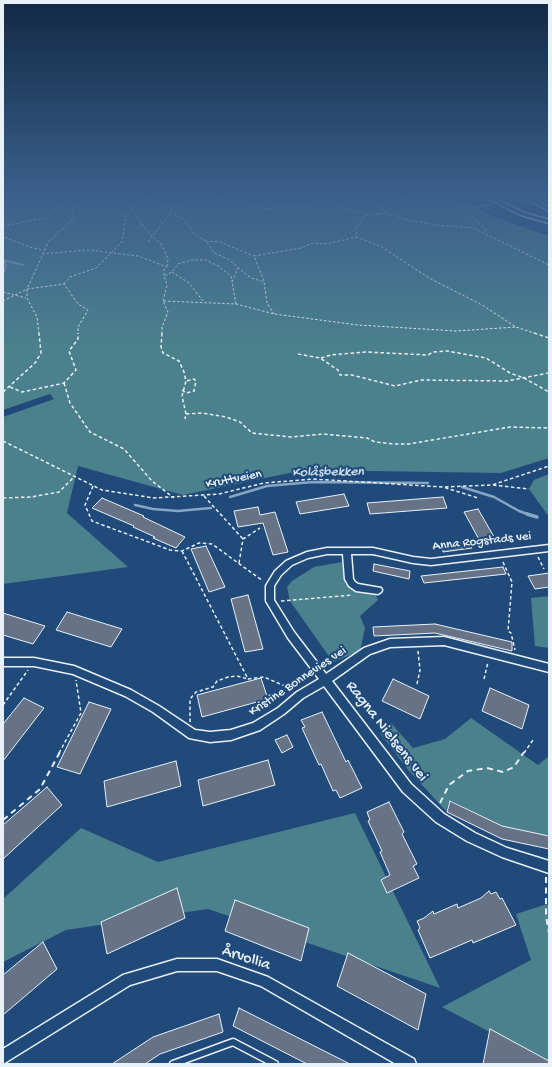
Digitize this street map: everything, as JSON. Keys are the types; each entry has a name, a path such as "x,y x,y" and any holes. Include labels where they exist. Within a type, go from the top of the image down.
{"street":[{"name":"Anna Rogstads vei","path":"270,586 278,573 290,562 307,555 326,551 373,551 413,560 431,562 549,548"},
{"path":"347,550 349,579 352,584 356,587 378,590"},
{"path":"270,586 270,601 292,635 325,680"},
{"name":"Kristine Bonnevies vei","path":"3,662 34,662 74,670 128,693 156,709 193,735 210,737 231,735 256,728 281,711 300,695 367,651 390,643 444,641 549,668"},
{"name":"Ragna Nielsens vei","path":"325,680 407,788 434,813 471,837 548,872"},
{"name":"Årvollia","path":"3,1057 127,979 177,965 217,965 264,981 409,1064"}],"lane":[{"path":"173,1064 233,1042 275,1064"}],"path":[{"path":"27,246 44,250"},
{"path":"3,392 35,363 41,353 37,317 27,298 27,289 36,273 42,254 47,246"},
{"path":"3,301 27,289 64,284 70,277 96,268 118,246"},
{"path":"162,246 168,259 167,267 164,268 166,285 163,302 168,312 162,327 161,347 163,353 174,357 179,361 186,381 182,390 186,414 185,419"},
{"path":"209,246 214,253 228,259 251,278 264,282"},
{"path":"229,246 254,256 306,246"},
{"path":"377,246 387,250 429,278 482,305 516,327 549,338"},
{"path":"512,246 549,265"},
{"path":"42,254 76,250 112,252 138,256 167,267"},
{"path":"254,256 264,282 267,303 274,314"},
{"path":"164,276 172,272 178,264 192,260 206,260 231,276 236,304"},
{"path":"232,282 238,268"},
{"path":"172,272 190,283 203,301"},
{"path":"10,387 22,392 64,383 76,370 69,351 78,338 78,327 88,310 78,304 64,284"},
{"path":"3,292 27,298"},
{"path":"163,302 203,301 236,304 274,314 358,325 456,331 516,327"},
{"path":"320,358 331,355 366,352 379,354 389,352 412,356 428,355 433,352 447,351 486,358 510,373 524,378 549,392"},
{"path":"298,354 320,358 338,370 340,375 352,375 395,386 421,380 507,381 549,373"},
{"path":"182,390 186,393 194,391 196,381 194,379 186,381"},
{"path":"64,383 70,403 90,432 124,449 152,481 174,498"},
{"path":"186,414 202,413 226,417 240,422 252,433 291,437 323,434 367,438 375,442 394,444 409,444 510,427 549,428"},
{"name":"Kruttveien","path":"3,441 102,490 146,497 174,498 219,494 264,483 313,479 443,487 478,498"},
{"path":"492,485 549,466"},
{"path":"3,498 31,497 59,492 74,477"},
{"path":"443,487 492,485 529,489"},
{"path":"93,486 85,505 92,521 170,550 182,551 199,543 212,544 270,586"},
{"path":"203,495 243,539"},
{"path":"239,563 243,539 260,528"},
{"path":"182,551 248,679"},
{"path":"500,554 512,582 508,631 512,633 517,660"},
{"path":"537,556 544,569"},
{"path":"270,601 290,601 351,594"},
{"path":"417,641 420,670 417,684"},
{"path":"484,679 490,652"},
{"path":"3,705 34,662"},
{"path":"3,820 40,789 81,713 74,670"},
{"path":"186,731 192,719 190,699 193,695 196,692 213,687 217,681 228,677 237,676 248,679 264,677 300,695"},
{"path":"434,813 449,786 457,778 468,771 487,768 503,772 514,767 533,740"},
{"path":"548,872 546,916 549,933"}],"green space":[{"path":"3,246 549,246 549,458 501,473 304,470 183,495 78,466 67,513 128,567 3,584 3,417 54,399 50,394 3,410"},
{"path":"549,474 549,517 529,489 534,480"},
{"path":"342,562 344,578 348,585 360,592 375,594 378,600 360,616 365,628 360,651 333,662 290,601 287,587 292,581 314,567"},
{"path":"549,596 549,648 535,646 531,598"},
{"path":"471,718 538,765 549,756 549,836 540,836 502,826 450,800 446,811 409,771 380,733 391,723 413,748 445,739"},
{"path":"355,813 440,988 208,909 66,930 3,962 3,899 81,828 158,862"},
{"path":"547,904 549,907 549,1063 442,1007 531,960 516,914"}],"building":[{"path":"344,494 349,506 300,514 296,502"},
{"path":"443,497 447,508 370,514 367,503"},
{"path":"102,498 144,516 143,517 185,537 176,548 153,538 155,537 133,527 134,526 92,508"},
{"path":"258,507 260,515 275,512 288,552 273,555 263,523 238,527 234,511"},
{"path":"478,509 497,542 482,545 464,512"},
{"path":"468,541 472,548 443,552 442,545"},
{"path":"206,546 225,587 209,592 191,549"},
{"path":"374,564 410,571 409,579 373,571"},
{"path":"503,567 506,574 424,583 421,576"},
{"path":"549,573 549,587 535,589 528,576"},
{"path":"248,595 263,649 245,652 231,599"},
{"path":"67,612 122,629 111,647 56,630"},
{"path":"3,613 45,626 33,644 3,635"},
{"path":"435,624 512,642 512,651 435,633 374,636 373,627"},
{"path":"261,678 268,699 202,717 197,695"},
{"path":"393,679 429,696 420,719 382,701"},
{"path":"490,688 529,705 522,729 482,711"},
{"path":"24,698 44,708 3,761 3,724"},
{"path":"89,702 111,709 80,774 57,767"},
{"path":"322,712 346,762 348,760 362,788 340,798 336,790 333,791 302,728 305,727 301,720"},
{"path":"287,735 293,747 282,753 275,740"},
{"path":"268,760 275,785 203,806 198,780"},
{"path":"176,761 181,786 107,807 104,781"},
{"path":"47,787 62,805 3,859 3,825"},
{"path":"450,801 502,826 549,836 549,849 502,839 447,812"},
{"path":"389,802 404,832 402,834 417,864 413,866 419,878 387,893 381,880 390,875 380,852 382,851 368,821 370,820 367,812"},
{"path":"177,888 185,918 107,954 101,922"},
{"path":"489,891 491,894 496,892 500,899 502,898 516,925 473,943 472,940 430,958 418,930 420,928 417,921 433,911 434,914 457,904 458,908 481,898"},
{"path":"235,900 309,928 301,961 225,931"},
{"path":"43,942 57,969 3,1015 3,975"},
{"path":"348,953 426,994 418,1030 337,986"},
{"path":"239,1008 350,1064 307,1064 233,1026"},
{"path":"219,1014 223,1032 160,1054 145,1064 112,1064 153,1037"},
{"path":"490,1029 549,1061 549,1064 483,1064"}],"waterway":[{"path":"3,260 23,265"},
{"path":"4,261 6,265 4,272"},
{"name":"Kolåsbekken","path":"230,497 267,486 313,482 428,483"},
{"name":"Kolåsbekken","path":"462,487 494,497 528,514"},
{"name":"Kolåsbekken","path":"135,505 153,509 178,511 211,508"},
{"name":"Kolåsbekken","path":"528,514 537,517"}]}
